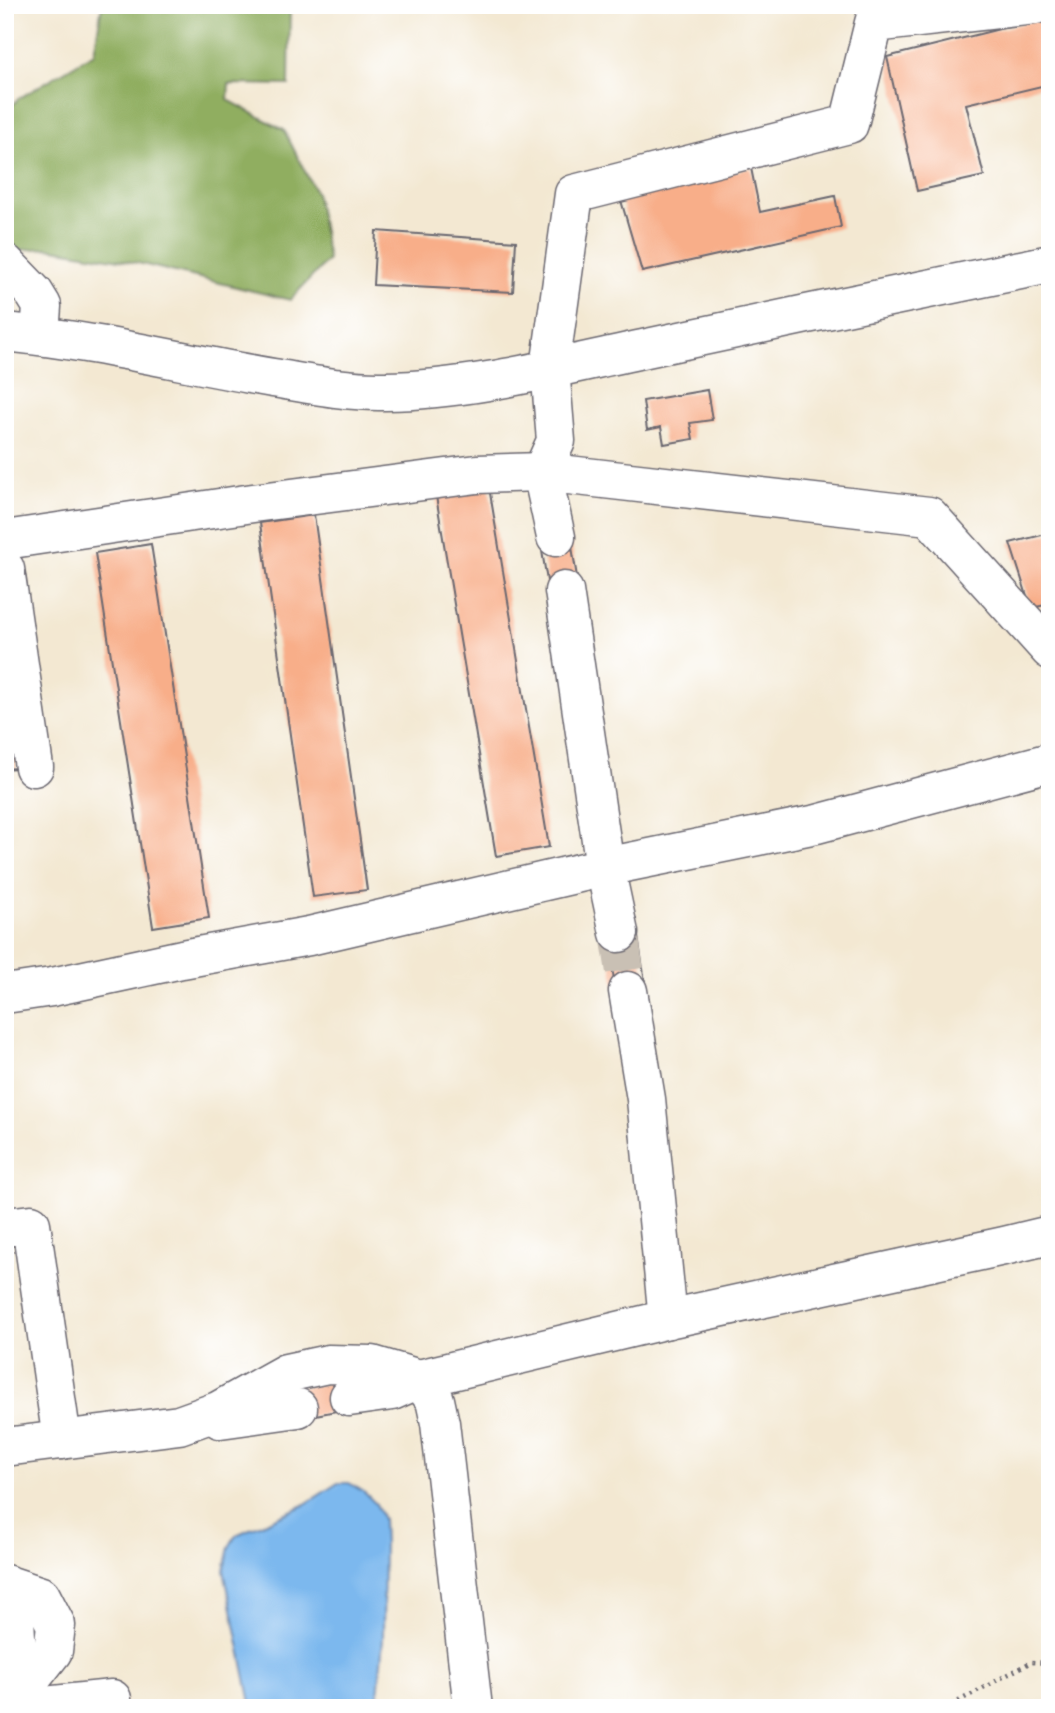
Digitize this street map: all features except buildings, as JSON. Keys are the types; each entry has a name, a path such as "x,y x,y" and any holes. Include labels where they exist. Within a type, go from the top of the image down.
{"street":[{"path":"556,537 542,472 556,441 550,368 574,194 849,124 874,23 1035,5"},
{"path":"5,263 34,293 42,306 22,333 330,387 381,391 433,390 550,368 1050,264"},
{"path":"5,540 253,503 464,476 542,472 929,516 1050,649"},
{"path":"5,569 34,767"},
{"path":"564,591 605,867 620,933"},
{"path":"5,994 309,936 605,867 817,824 1050,762"},
{"path":"628,991 646,1099 668,1318"},
{"path":"5,1227 31,1223 62,1440"},
{"path":"349,1397 392,1391 419,1379 668,1318 1050,1235"},
{"path":"179,1425 218,1411 286,1373 328,1364 372,1365 419,1379 435,1400 440,1423 473,1708"},
{"path":"5,1447 298,1408"},
{"path":"5,1584 41,1596 56,1625 53,1651 31,1679 5,1705"},
{"path":"5,1597 15,1619 18,1672 5,1705"},
{"path":"25,1708 111,1699"}],"path":[{"path":"946,1708 1031,1662 1050,1663"}],"green space":[{"path":"102,5 290,5 289,85 229,84 228,100 284,130 316,193 328,260 290,300 138,263 48,248 5,251 5,113 18,99 94,53"}],"water":[{"path":"338,1483 349,1483 364,1492 376,1504 383,1519 383,1640 377,1708 252,1708 224,1570 229,1547 236,1535 302,1506"}],"tunnel":[{"path":"619,933 628,991"}]}
